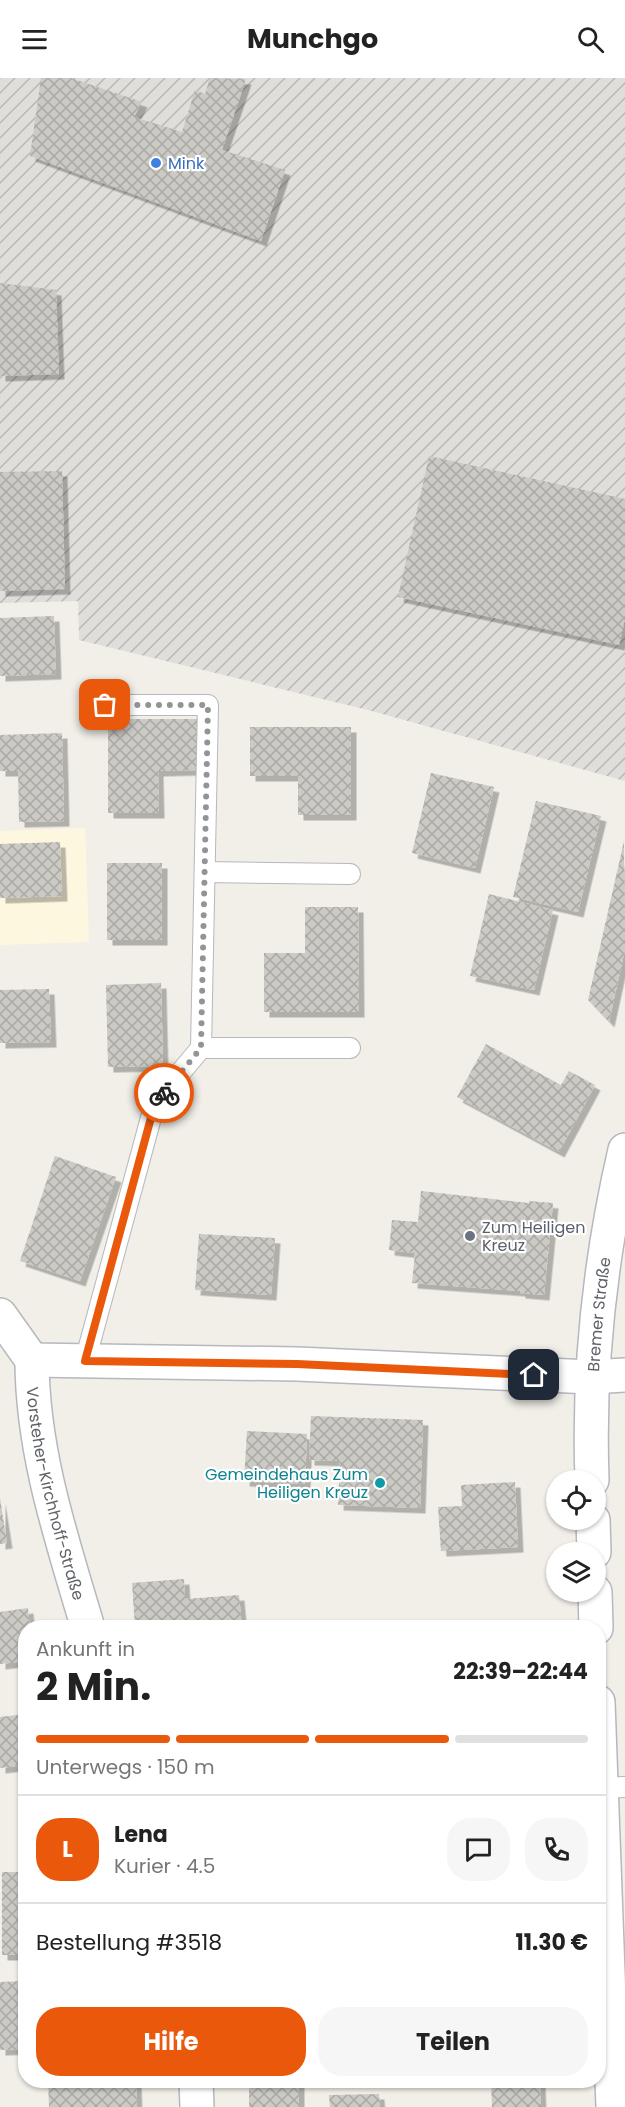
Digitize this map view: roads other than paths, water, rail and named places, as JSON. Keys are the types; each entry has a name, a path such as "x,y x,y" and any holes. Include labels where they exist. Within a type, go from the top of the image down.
{"street":[{"name":"Bremer Straße","path":"592,1470 591,1377 615,1194 625,1150"},
{"path":"0,1316 32,1360 297,1364 591,1377 625,1375"},
{"name":"Vorsteher-Kirchhoff-Straße","path":"32,1360 32,1394 37,1432 53,1512 86,1620"},
{"path":"595,1602 596,1620"},
{"path":"606,1747 613,1787 613,2107"},
{"path":"196,2088 197,2107"}],"lane":[{"path":"85,1361 155,1103 201,1048 208,705 105,705"},
{"path":"205,872 350,874"},
{"path":"201,1048 350,1048"}],"place":[{"name":"Mink","path":"156,163"},
{"name":"Zum Heiligen Kreuz","path":"470,1236"},
{"name":"Gemeindehaus Zum Heiligen Kreuz","path":"380,1483"}]}
